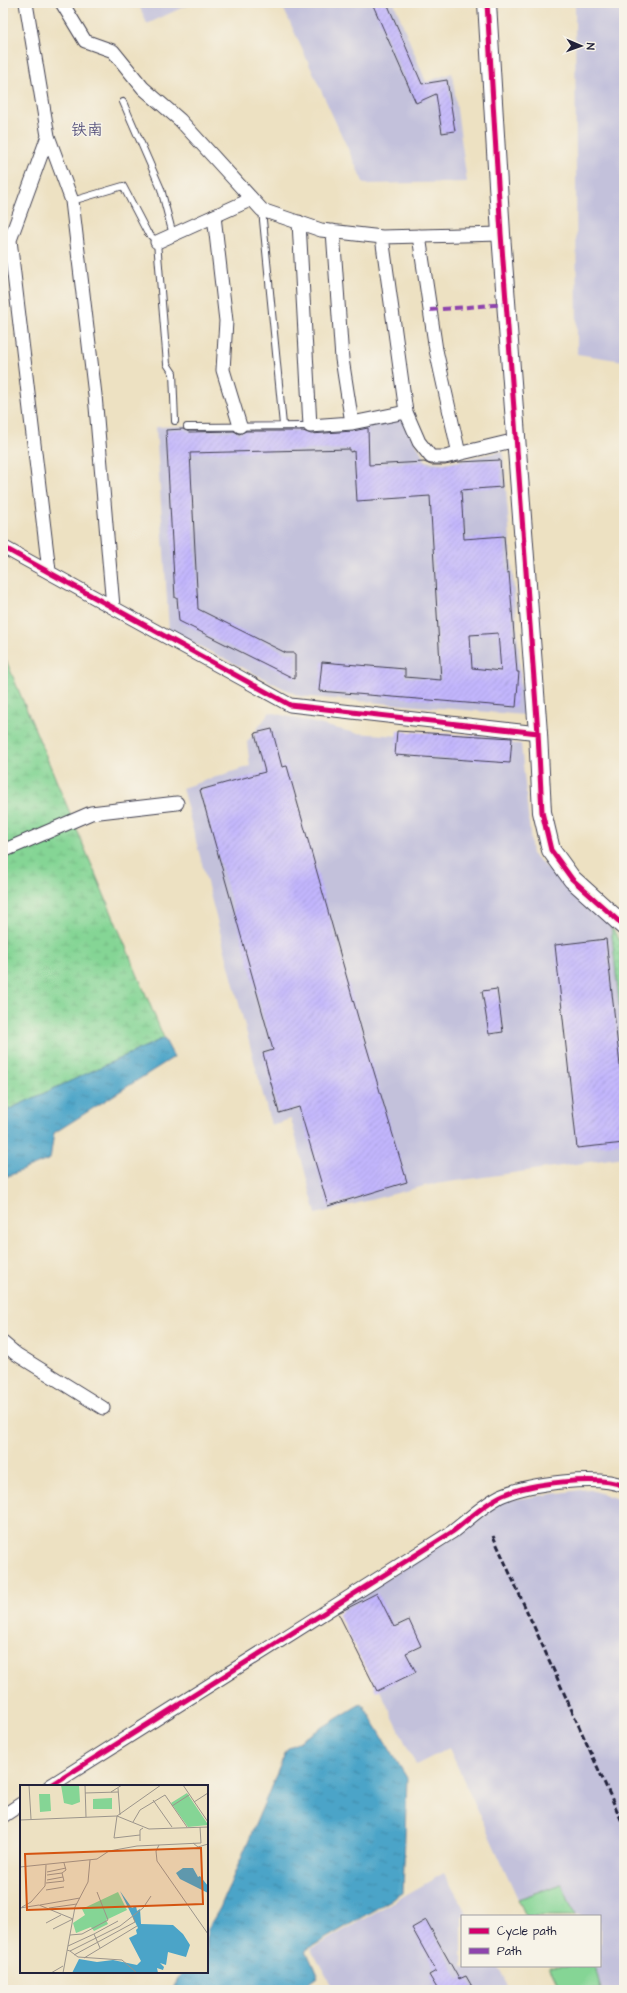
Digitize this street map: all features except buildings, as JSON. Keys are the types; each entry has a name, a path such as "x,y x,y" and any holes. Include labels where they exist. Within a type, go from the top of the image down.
{"street":[{"path":"26,3 48,136 72,201 95,395 113,607"},
{"path":"62,3 85,41 113,51 143,88 180,120 262,210 321,230 382,237 500,234"},
{"path":"487,3 500,234 538,732 542,812 551,850 572,879 624,926"},
{"path":"48,136 6,245 49,571"},
{"path":"157,242 252,199"},
{"path":"214,216 226,321 223,370 240,426"},
{"path":"299,222 310,426 352,423 406,412"},
{"path":"332,231 342,359 352,423"},
{"path":"419,236 436,350 459,454"},
{"path":"382,237 406,412 420,442 431,457 445,457 516,440"},
{"path":"3,547 290,705 538,732"},
{"path":"3,850 91,813 177,803"},
{"path":"3,1343 16,1354 103,1408"},
{"path":"52,1785 452,1532 502,1496 536,1486 584,1481 615,1482 624,1486"},
{"path":"3,1816 20,1805"}],"lane":[{"path":"123,102 161,189 173,235"},
{"path":"72,201 123,186 147,232 157,242 167,364 173,373 175,421"},
{"path":"262,210 270,307 283,425"},
{"path":"187,427 283,425 310,426"}],"shaded area":[{"path":"138,3 192,3 147,24"},
{"path":"281,3 394,3 426,82 452,73 467,182 364,184"},
{"path":"575,3 624,3 624,361 577,354"},
{"path":"401,417 426,461 448,463 503,451 524,715 299,696 169,631 156,427"},
{"path":"270,712 355,733 521,744 532,854 611,926 624,1050 624,1157 428,1185 316,1214 291,1119 271,1125 182,788 250,766 247,742"},
{"path":"588,1489 624,1501 624,1990 601,1990 595,1967 601,1967 601,1915 575,1915 562,1884 518,1899 449,1748 416,1765 340,1608 453,1537 502,1501"},
{"path":"444,1873 467,1915 461,1915 461,1967 498,1967 510,1990 334,1990 311,1949"}],"green space":[{"path":"3,653 164,1038 3,1112"},
{"path":"611,926 624,947 624,1050"},
{"path":"562,1884 575,1915 526,1915 518,1899"},
{"path":"550,1967 595,1967 601,1990 561,1990"}],"water":[{"path":"164,1038 174,1057 54,1133 50,1159 3,1178 3,1112"},
{"path":"362,1703 407,1778 403,1893 306,1950 318,1977 300,1990 172,1990 181,1973 208,1973 208,1928 220,1908 287,1749"}],"railway":[{"path":"493,1536 624,1826"}],"marked path":[{"path":"430,310 506,304"}],"cycle path":[{"path":"487,3 501,234 538,733 542,812 551,850 572,879 624,926"},
{"path":"3,547 290,705 538,733"},
{"path":"52,1785 452,1532 483,1507 497,1498 529,1487 563,1482 597,1481 612,1482 624,1486"}],"district":[{"name":"铁南","path":"87,130"}]}
